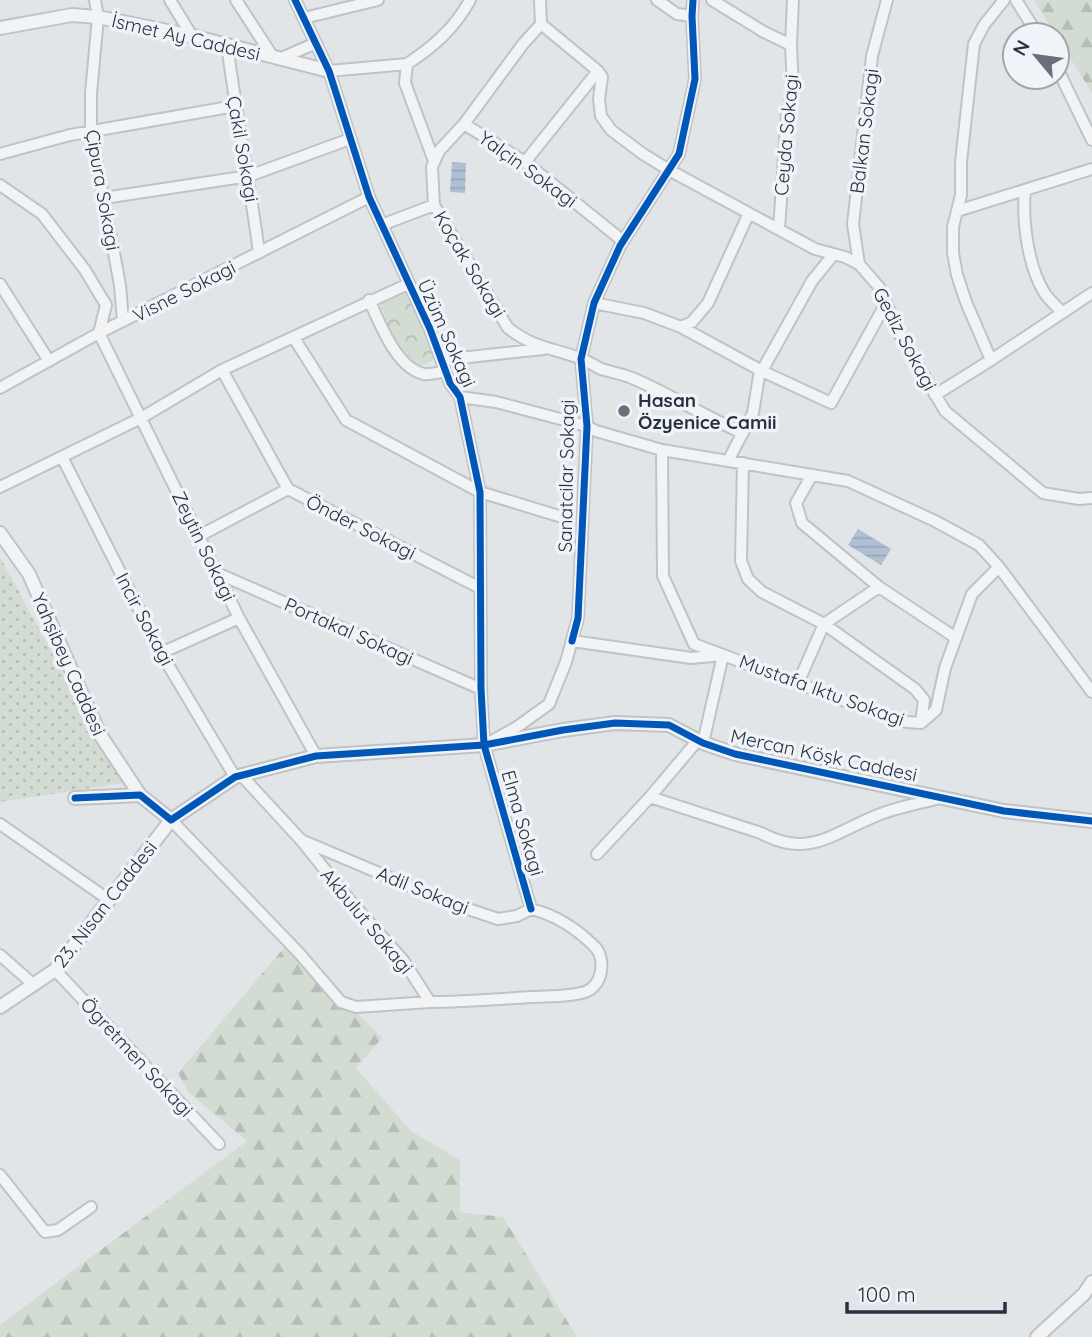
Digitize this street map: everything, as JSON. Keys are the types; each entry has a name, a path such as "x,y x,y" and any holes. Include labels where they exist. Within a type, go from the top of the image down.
{"street":[{"name":"Çipura Sokagi","path":"95,0 97,17 91,131 120,285 123,321"},
{"path":"170,0 192,36"},
{"path":"236,0 276,58 316,43"},
{"name":"Üzüm Sokagi","path":"295,0 329,71 369,197 384,224 444,366 460,397 480,492 481,689 484,745"},
{"path":"304,18 378,0"},
{"path":"329,71 407,64 432,47 456,23 470,0"},
{"path":"540,0 541,24 598,71 602,78 599,99 601,116 611,130 669,170 815,249 845,257 859,264"},
{"path":"657,0 677,14 692,16"},
{"name":"Sanatcilar Sokagi","path":"484,745 517,727 549,704 572,642 578,618 587,426 581,359 594,303 623,241 679,154 695,79 692,16 694,0"},
{"path":"712,0 790,45"},
{"name":"Ceyda Sokagi","path":"779,229 787,113 793,89 790,45 793,0"},
{"name":"Balkan Sokagi","path":"859,264 853,224 872,56 887,0"},
{"path":"991,360 957,275 953,253 953,227 961,195 961,162 974,44 984,25 1004,0"},
{"path":"1016,0 1029,21"},
{"name":"İsmet Ay Caddesi","path":"0,28 72,15 97,17 227,44 329,71"},
{"name":"Yalçin Sokagi","path":"541,24 464,124 525,162 623,241"},
{"name":"Çakil Sokagi","path":"227,44 259,253"},
{"path":"407,64 405,83 435,161"},
{"path":"525,162 598,71"},
{"path":"1068,91 1092,140"},
{"path":"0,154 91,131 235,106"},
{"path":"435,161 439,151 464,124"},
{"path":"104,198 249,176 350,139"},
{"name":"Koçak Sokagi","path":"435,161 432,167 435,205 508,328 524,340 545,349 581,359 658,390 711,420 743,433"},
{"path":"957,211 1092,169"},
{"path":"0,185 42,214 85,270 106,305 99,333"},
{"path":"1025,191 1023,215 1030,255 1044,292 1062,312"},
{"name":"Visne Sokagi","path":"0,388 99,333 369,197"},
{"path":"384,224 435,205"},
{"path":"681,327 692,323 708,303 749,213"},
{"path":"728,461 753,413 759,376 812,281 833,255"},
{"name":"Gediz Sokagi","path":"859,264 879,287 900,335 945,411 1043,493 1079,499 1092,498"},
{"path":"0,284 49,361"},
{"path":"0,487 141,418 222,370 408,284"},
{"path":"935,395 1092,293"},
{"path":"369,300 401,360 424,374 444,366 545,349"},
{"path":"594,303 644,313 681,327 762,371 831,403 886,303"},
{"name":"Zeytin Sokagi","path":"99,333 239,618 316,756"},
{"path":"294,338 346,420 480,492 562,517"},
{"name":"Önder Sokagi","path":"222,370 288,489 481,588"},
{"path":"460,397 496,402 587,426 662,450 848,481 935,521 979,545 999,567 1092,692"},
{"name":"Mustafa Iktu Sokagi","path":"662,450 663,576 694,643 907,722 921,723"},
{"name":"Incir Sokagi","path":"62,457 161,653 239,777"},
{"path":"743,463 741,561 748,579 762,592 824,624 915,689 924,701 921,723"},
{"path":"812,475 796,503 802,523 879,587 956,638"},
{"path":"199,536 288,489"},
{"name":"Yahşibey Caddesi","path":"0,533 29,574 99,733 140,795"},
{"path":"921,723 936,710 945,668 972,594 999,567"},
{"name":"Portakal Sokagi","path":"217,573 481,689"},
{"path":"798,683 824,624 879,587"},
{"path":"161,653 239,618"},
{"name":"Mustafa Iktu Sokagi","path":"572,642 691,658 723,655"},
{"path":"597,854 701,741 723,655"},
{"name":"Mercan Köşk Caddesi","path":"171,820 239,777 316,756 484,745 615,723 669,725 735,754 1004,811 1092,821"},
{"name":"Elma Sokagi","path":"484,745 531,909"},
{"name":"Akbulut Sokagi","path":"239,777 301,840 403,960 430,1002"},
{"path":"75,798 140,795 171,820 299,953 341,1002 356,1007 565,995 588,991 598,981 602,968 599,952 582,934 548,914 531,909"},
{"path":"650,797 761,833 778,842 800,846 823,841 878,815 946,797"},
{"name":"23. Nisan Caddesi","path":"0,1007 55,970 171,820"},
{"path":"0,824 109,900"},
{"name":"Adil Sokagi","path":"301,840 450,903 498,919 517,916 531,909"},
{"path":"0,955 34,985"},
{"name":"Ögretmen Sokagi","path":"55,970 219,1144"},
{"path":"0,1175 45,1232 58,1230 91,1207"},
{"path":"1037,1337 1084,1294 1092,1282"}],"green space":[{"path":"1034,0 1092,0 1092,93 1071,59 1071,21 1047,21"},
{"path":"406,291 438,358 420,366 407,362 380,304"},
{"path":"0,557 123,783 0,802"},
{"path":"288,943 382,1038 356,1068 411,1131 460,1160 460,1212 503,1217 577,1337 0,1337 0,1325 247,1141 189,1093 178,1073"}],"water":[{"path":"452,162 466,163 465,193 450,192"},
{"path":"858,529 891,549 881,565 848,545"}],"cycle path":[{"path":"295,0 329,71 369,197 430,329 450,383 460,397 480,492 481,689 484,745 531,909"},
{"path":"572,641 578,618 587,426 581,359 594,303 620,246 679,154 695,79 693,0"},
{"path":"75,798 140,795 171,820 235,777 316,756 484,745 615,723 669,725 703,743 735,754 1004,811 1092,821"}],"place":[{"name":"Hasan Özyenice Camii","path":"624,411"}]}
